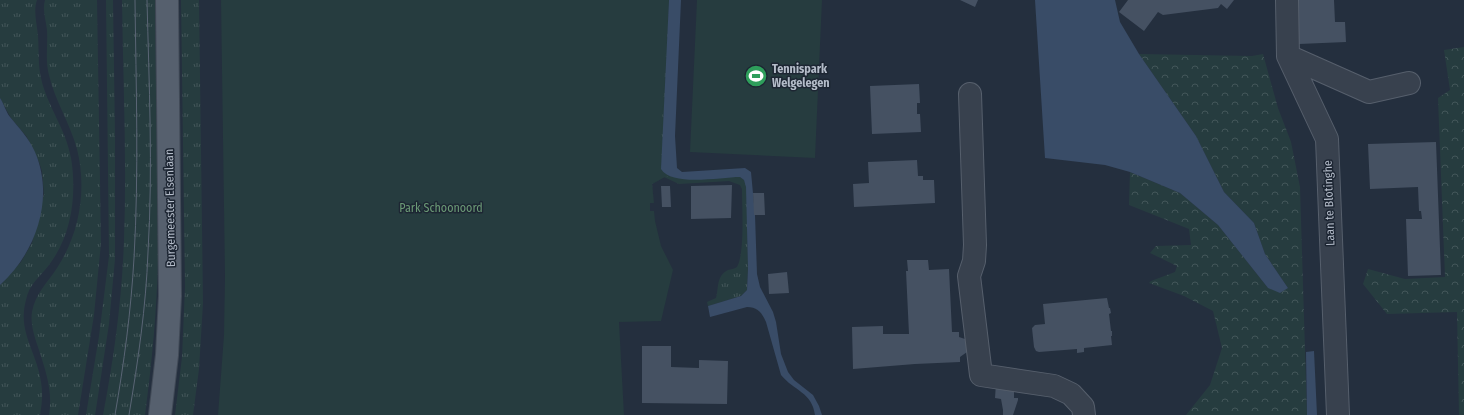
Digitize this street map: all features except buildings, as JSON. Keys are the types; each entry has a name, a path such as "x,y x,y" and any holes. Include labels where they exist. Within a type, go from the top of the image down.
{"main road":[{"name":"Burgemeester Elsenlaan","path":"160,415 167,355 170,296 167,0"}],"street":[{"name":"Laan te Blotinghe","path":"1287,0 1288,56 1327,139 1338,415"},
{"path":"1288,56 1368,92 1409,83"},
{"path":"970,94 975,245 974,261 969,276 981,375 1054,386 1071,394 1084,407 1084,415"}],"green space":[{"path":"0,0 37,0 35,13 41,78 69,147 73,172 73,200 68,227 57,253 35,281 27,294 24,311 26,332 39,371 41,382 42,398 40,415 0,415 0,285 21,262 32,243 44,194 42,171 39,162 27,137 11,118 0,98"},
{"path":"45,0 97,0 101,243 94,315 78,415 49,415 50,398 48,382 32,327 32,312 36,300 42,288 57,268 71,240 76,226 81,195 80,164 77,149 71,130 55,94 48,70 47,30 44,11"},
{"path":"106,0 113,0 115,259 109,324 95,415 86,415 99,336 109,256"},
{"path":"122,0 155,0 158,257 154,336 145,415 103,415 117,328 124,240 125,150"},
{"path":"181,0 199,0 203,303 199,369 193,415 175,415 182,357 185,287"},
{"name":"Park Schoonoord","path":"221,0 669,0 660,159 662,170 671,176 665,177 652,184 654,203 650,203 650,211 654,211 661,246 673,270 661,321 619,322 624,415 218,415 224,335 225,276"},
{"path":"669,0 663,172 740,177 744,180 747,187 747,290 741,296 708,306 707,302 716,298 721,276 728,270 737,267 740,260 742,189 740,185 729,181 679,184 664,177 652,184 654,203 649,164"},
{"name":"Tennispark Welgelegen","path":"697,0 822,0 815,158 690,152"},
{"path":"1464,47 1464,415 1459,415 1457,312 1387,314 1363,284 1368,269 1405,279 1445,277 1438,98 1450,90 1444,50"},
{"path":"1139,54 1252,56 1263,54 1278,108 1291,142 1300,187 1307,415 1186,415 1210,385 1222,348 1213,311 1184,296 1149,283 1175,272 1177,266 1150,253 1156,246 1191,245 1189,229 1129,205 1130,172 1180,193 1218,225 1268,288 1288,288 1265,254 1254,223 1224,192 1196,136"}],"water":[{"path":"669,0 681,0 675,136 677,168 682,172 745,168 751,172 755,215 757,274 760,287 773,312 781,354 788,372 794,380 813,395 822,415 815,415 813,407 806,396 781,375 766,322 757,309 747,307 710,317 708,306 741,296 747,290 748,269 746,187 744,180 740,177 698,180 675,178 667,175 661,169"},
{"path":"1035,0 1115,0 1120,22 1139,54 1196,136 1224,192 1254,223 1265,254 1288,288 1280,293 1268,288 1218,225 1180,193 1130,172 1105,165 1045,158"},
{"path":"0,98 9,115 33,147 41,170 43,188 42,206 32,241 13,272 0,285"},
{"path":"1314,351 1317,415 1307,415 1306,352"}],"tram line":[{"path":"115,415 127,337 136,226 137,161 135,0"},
{"path":"129,415 138,354 147,273 150,189 147,0"}],"place":[{"name":"Tennispark Welgelegen","path":"756,76"}]}
